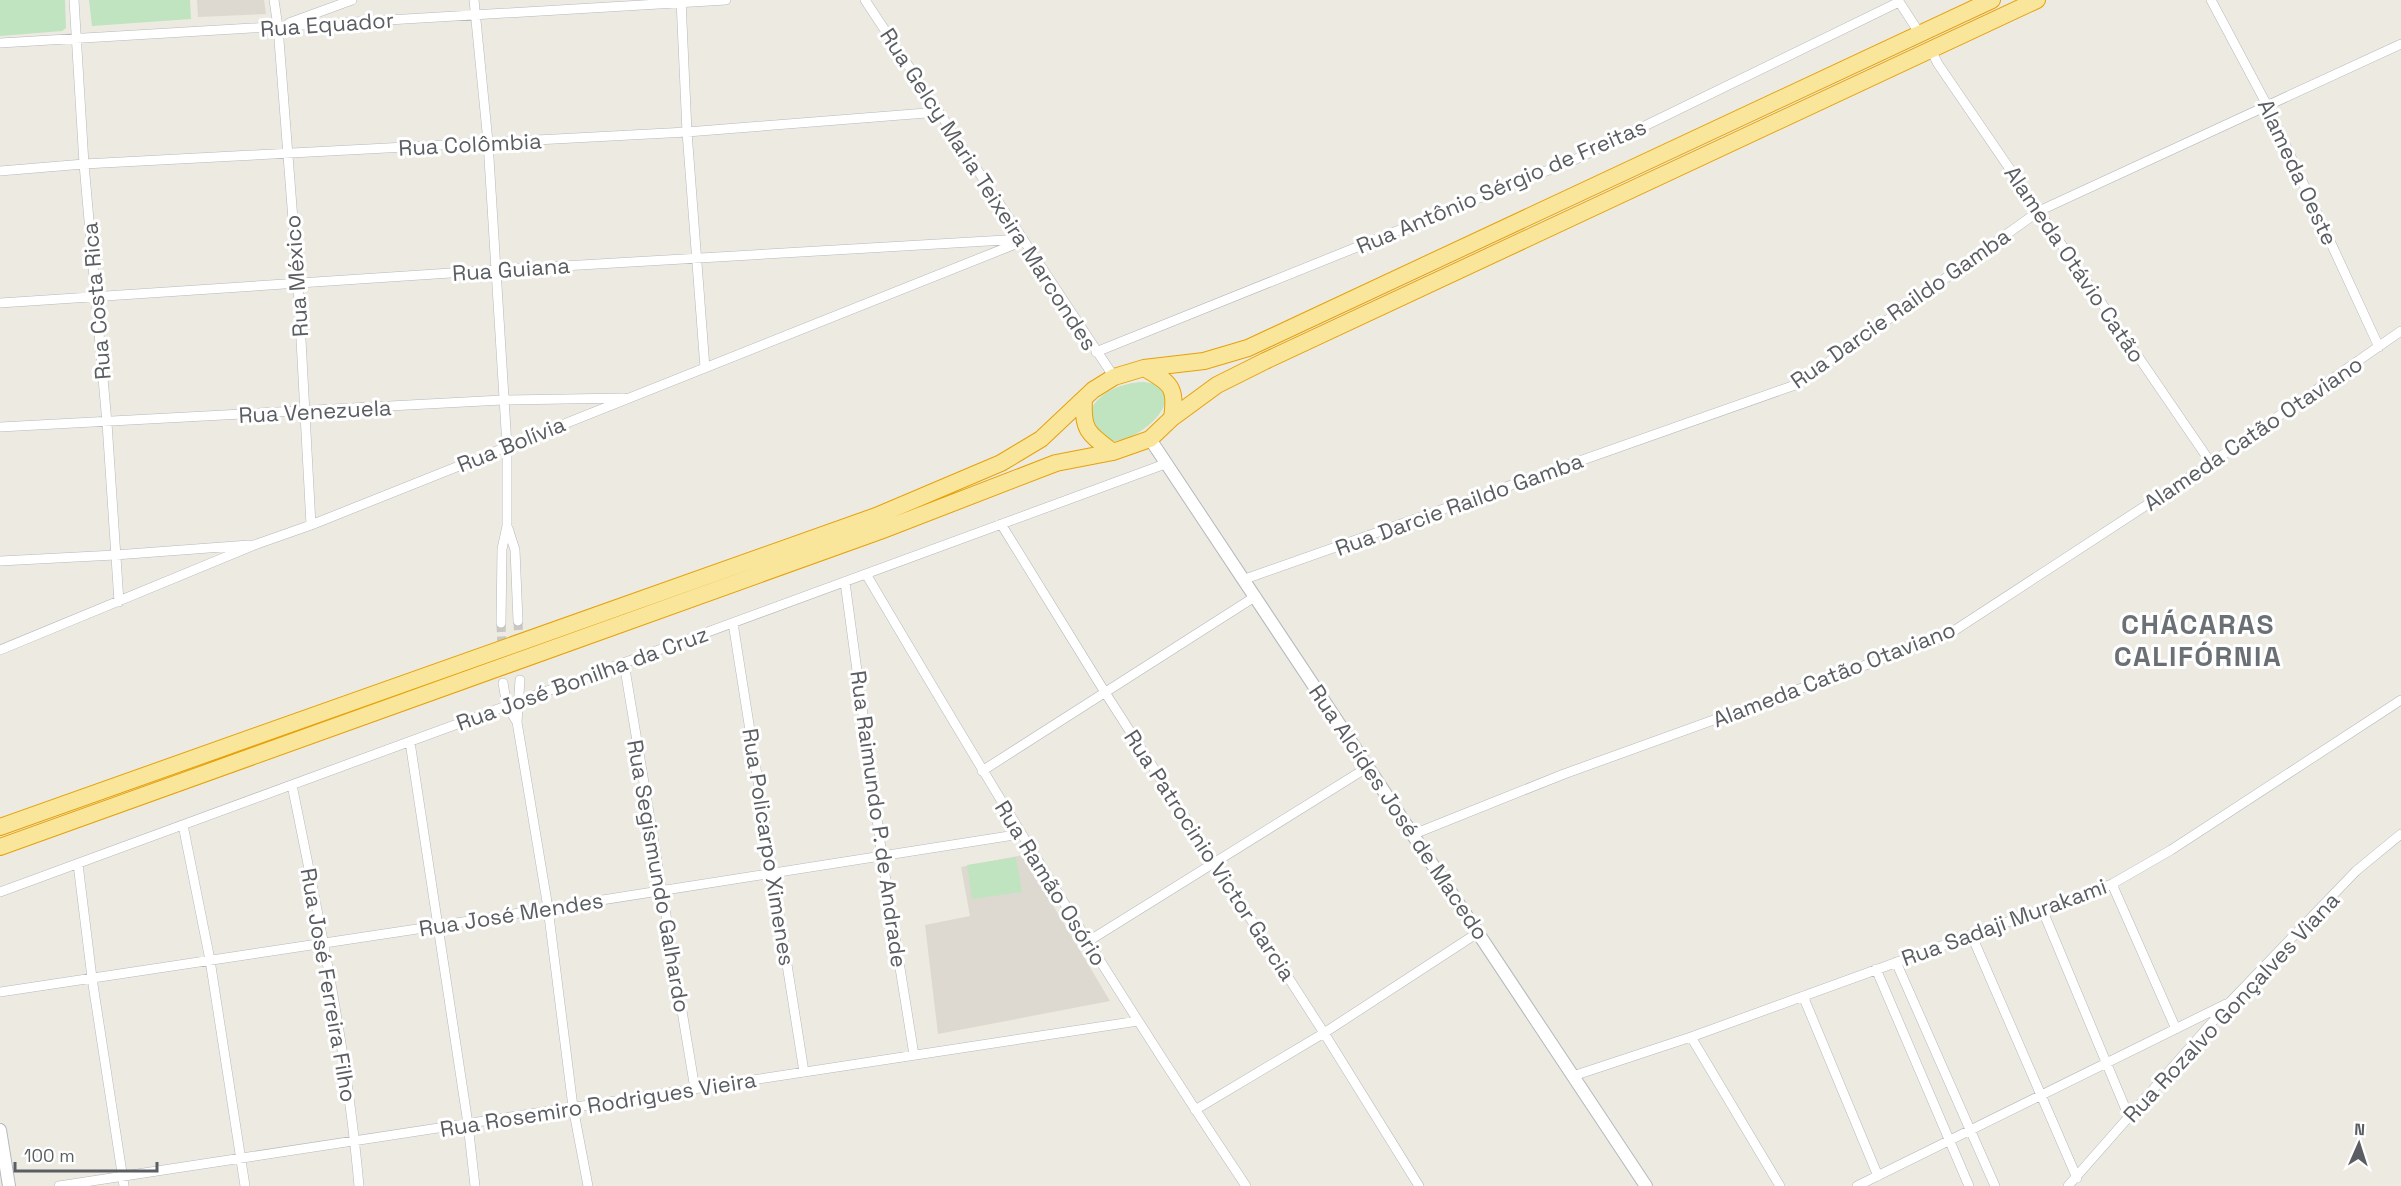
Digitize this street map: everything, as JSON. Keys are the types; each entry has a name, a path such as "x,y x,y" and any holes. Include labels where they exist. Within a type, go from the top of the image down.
{"highway":[{"path":"0,827 876,516 1001,463 1041,439 1092,390 1114,377 1144,368 1204,361 1248,348 1992,0"},
{"path":"0,847 880,531 1056,463 1113,452 1150,440 1172,418 1217,385 1265,361 1935,57 2037,0"},
{"path":"1144,368 1164,379 1172,388 1175,399 1172,418"},
{"path":"1084,400 1083,417 1089,434 1113,452"}],"street":[{"name":"Rua Costa Rica","path":"74,0 84,164 107,423 119,602"},
{"name":"Rua México","path":"274,0 298,284 311,525"},
{"path":"278,27 352,0"},
{"path":"474,0 488,142 502,400 507,446 507,526 502,549 501,623"},
{"name":"Rua Equador","path":"0,43 726,0"},
{"name":"Rua Gelcy Maria Teixeira Marcondes","path":"865,0 1114,377"},
{"name":"Alameda Oeste","path":"2211,0 2268,107 2379,347"},
{"path":"1898,1 1920,34"},
{"name":"Rua Antônio Sérgio de Freitas","path":"1096,352 1581,157 1898,1"},
{"path":"681,2 695,258 705,368"},
{"name":"Rua Darcie Raildo Gamba","path":"1245,579 1798,384 2038,211 2401,45"},
{"name":"Alameda Otávio Catão","path":"1935,57 2211,463"},
{"name":"Rua Colômbia","path":"0,171 84,164 288,155 687,132 939,112"},
{"name":"Rua Guiana","path":"0,303 496,270 1023,240"},
{"name":"Rua Bolívia","path":"0,650 257,544 311,525 1023,240"},
{"name":"Alameda Catão Otaviano","path":"1414,834 1564,774 1946,636 2211,463 2401,331"},
{"name":"Rua Venezuela","path":"0,427 502,400 630,398"},
{"name":"Rua Alcídes José de Macedo","path":"1150,440 1245,579 1646,1186"},
{"name":"Rua José Bonilha da Cruz","path":"0,892 1165,464"},
{"name":"Rua Patrocinio Victor Garcia","path":"1001,524 1106,694 1324,1033 1419,1186"},
{"path":"507,526 515,550 518,621"},
{"path":"0,561 257,544"},
{"name":"Rua Ramão Osório","path":"866,574 982,771 1087,942 1245,1186"},
{"name":"Rua Raimundo P. de Andrade","path":"845,582 882,856 914,1055"},
{"path":"982,771 1106,694 1256,596"},
{"name":"Rua Policarpo Ximenes","path":"733,623 804,1072"},
{"name":"Rua Segismundo Galhardo","path":"624,663 695,1089"},
{"path":"520,680 517,722 548,908 573,1107 588,1186"},
{"path":"503,682 507,706 517,722"},
{"name":"Rua Sadaji Murakami","path":"1574,1076 1691,1037 2112,884 2171,850 2401,700"},
{"path":"410,742 468,1124 475,1186"},
{"path":"1087,942 1368,767"},
{"name":"Rua José Ferreira Filho","path":"292,785 324,943 360,1186"},
{"path":"183,825 210,960 245,1186"},
{"name":"Rua José Mendes","path":"0,992 1021,834"},
{"name":"Rua Rozalvo Gonçalves Viana","path":"2068,1186 2230,1002 2356,871 2401,834"},
{"path":"78,864 92,978 123,1181"},
{"path":"2112,884 2176,1029"},
{"path":"2042,909 2129,1117"},
{"path":"1195,1110 1324,1033 1479,932"},
{"path":"1971,934 2077,1178"},
{"path":"1896,962 1995,1186"},
{"path":"1876,969 1948,1141 1970,1186"},
{"path":"1803,996 1878,1176"},
{"path":"1857,1186 2230,1002"},
{"name":"Rua Rosemiro Rodrigues Vieira","path":"59,1186 123,1181 240,1158 1138,1021"},
{"path":"1691,1037 1780,1186"},
{"path":"0,1130 9,1186"}],"shaded area":[{"path":"197,0 264,0 266,14 198,17"},
{"path":"1023,855 1110,1001 938,1034 925,925 970,916 961,867"}],"green space":[{"path":"0,0 65,0 66,28 62,31 0,36"},
{"path":"89,0 190,0 191,19 92,26"},
{"path":"1143,382 1158,386 1165,394 1165,403 1149,425 1124,439 1111,441 1093,434 1090,411 1094,404 1112,389"},
{"path":"1016,857 1022,892 972,899 967,865"}],"tunnel":[{"path":"518,621 519,645"},
{"path":"501,623 502,650"}],"district":[{"name":"CHÁCARAS CALIFÓRNIA","path":"2198,640"}]}
